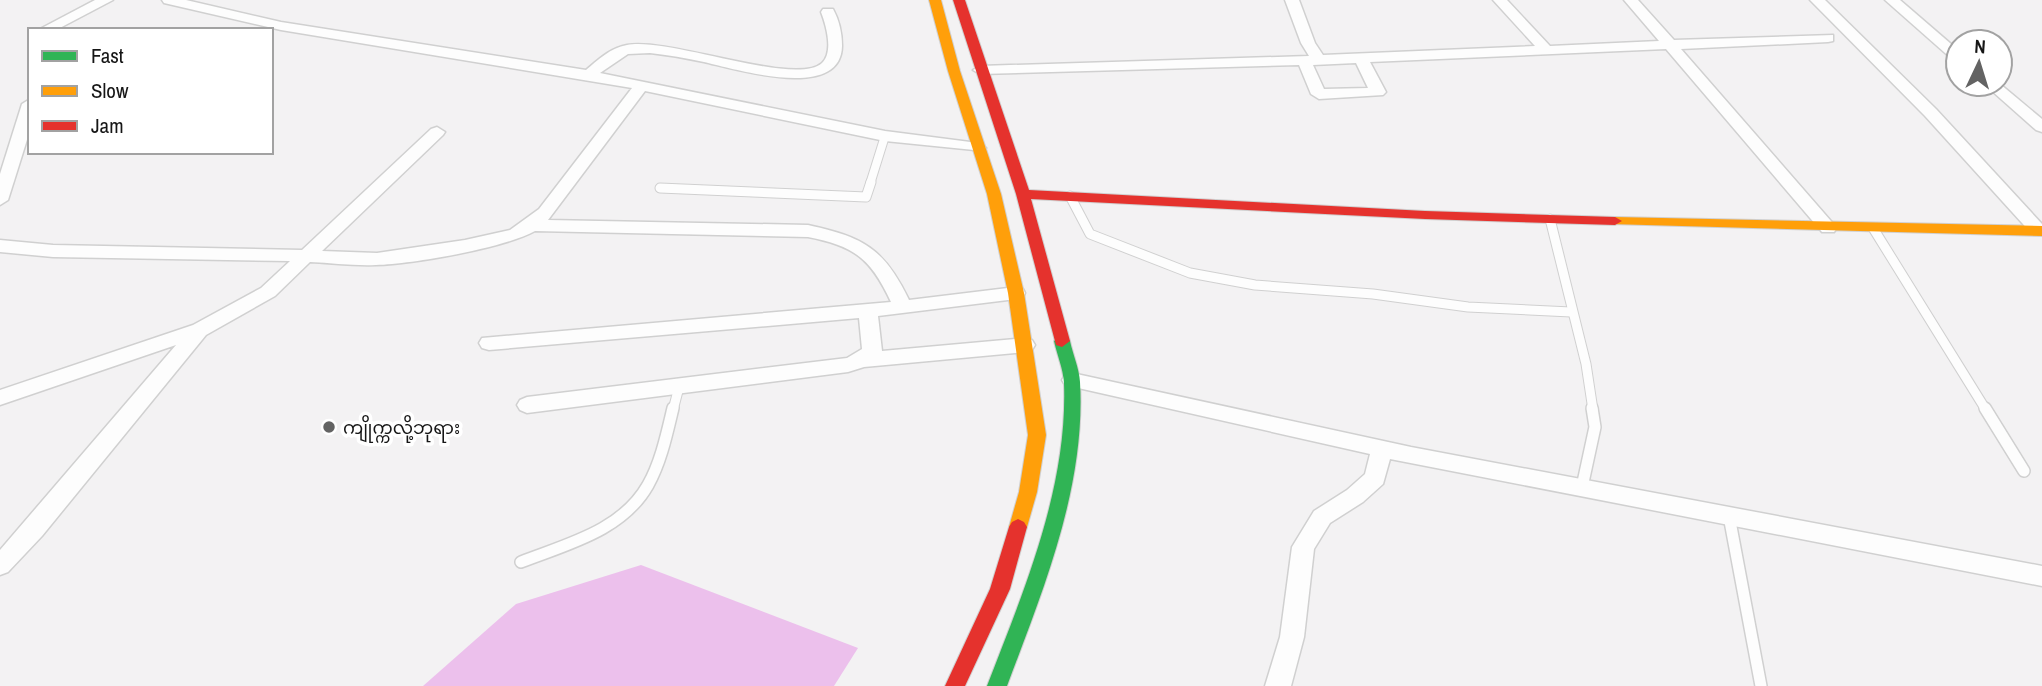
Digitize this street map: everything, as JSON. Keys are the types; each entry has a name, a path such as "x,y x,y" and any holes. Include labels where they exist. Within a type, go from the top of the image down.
{"main road":[{"path":"935,0 994,194 1016,293 1037,435 1028,492 1000,589 954,686"},
{"path":"959,0 1023,194 1072,380 1070,437 1060,494 1030,598 996,686"},
{"path":"1023,194 1425,215 1828,228 2040,231"}],"street":[{"path":"49,28 106,0"},
{"path":"169,0 281,26 589,75 885,136 978,148"},
{"path":"1292,0 1308,43 1319,94 1378,92 1361,59"},
{"path":"1500,0 1545,49"},
{"path":"1631,0 1828,228"},
{"path":"1817,0 1865,44 2040,231"},
{"path":"1892,0 1944,45"},
{"path":"589,75 616,54 628,49 664,51 767,71 820,71 826,67 833,53 835,29 828,12"},
{"path":"980,70 1311,61 1828,38"},
{"path":"0,246 53,251 377,259 497,239 516,234 532,225 568,184 641,86"},
{"path":"2008,98 2042,127"},
{"path":"0,200 28,110"},
{"path":"0,398 200,330 268,292 437,132"},
{"path":"532,225 808,231 840,237 863,246 880,263 904,307"},
{"path":"489,343 869,311 1016,293"},
{"path":"863,360 872,351 869,311"},
{"path":"0,565 34,529 200,330"},
{"path":"527,405 848,365 863,360 1025,345"},
{"path":"1072,380 1382,449 2042,576"},
{"path":"1278,686 1292,637 1303,547 1322,517 1355,496 1375,478 1382,449"}],"lane":[{"path":"660,188 866,197 885,136"},
{"path":"1070,197 1090,234 1190,273 1255,285 1373,294 1468,307 1571,312"},
{"path":"1550,219 1586,364 1595,427 1582,487"},
{"path":"1873,228 2024,471"},
{"path":"521,562 608,527 631,509 648,485 680,387"},
{"path":"1729,516 1761,686"}],"shaded area":[{"path":"641,565 858,648 834,686 423,686 516,604"}],"traffic: fast":[{"path":"997,686 1037,576 1060,498 1072,420 1072,382 1062,341"}],"traffic: slow":[{"path":"935,0 954,71 994,194 1016,293 1037,435 1028,492 1018,527"},
{"path":"1615,221 2042,231"}],"traffic: jam":[{"path":"959,0 1023,194 1062,341"},
{"path":"1023,194 1425,215 1615,221"},
{"path":"955,686 1000,589 1018,527"}],"place":[{"name":"ကျိုက္ကလို့ဘုရား","path":"329,427"}]}
